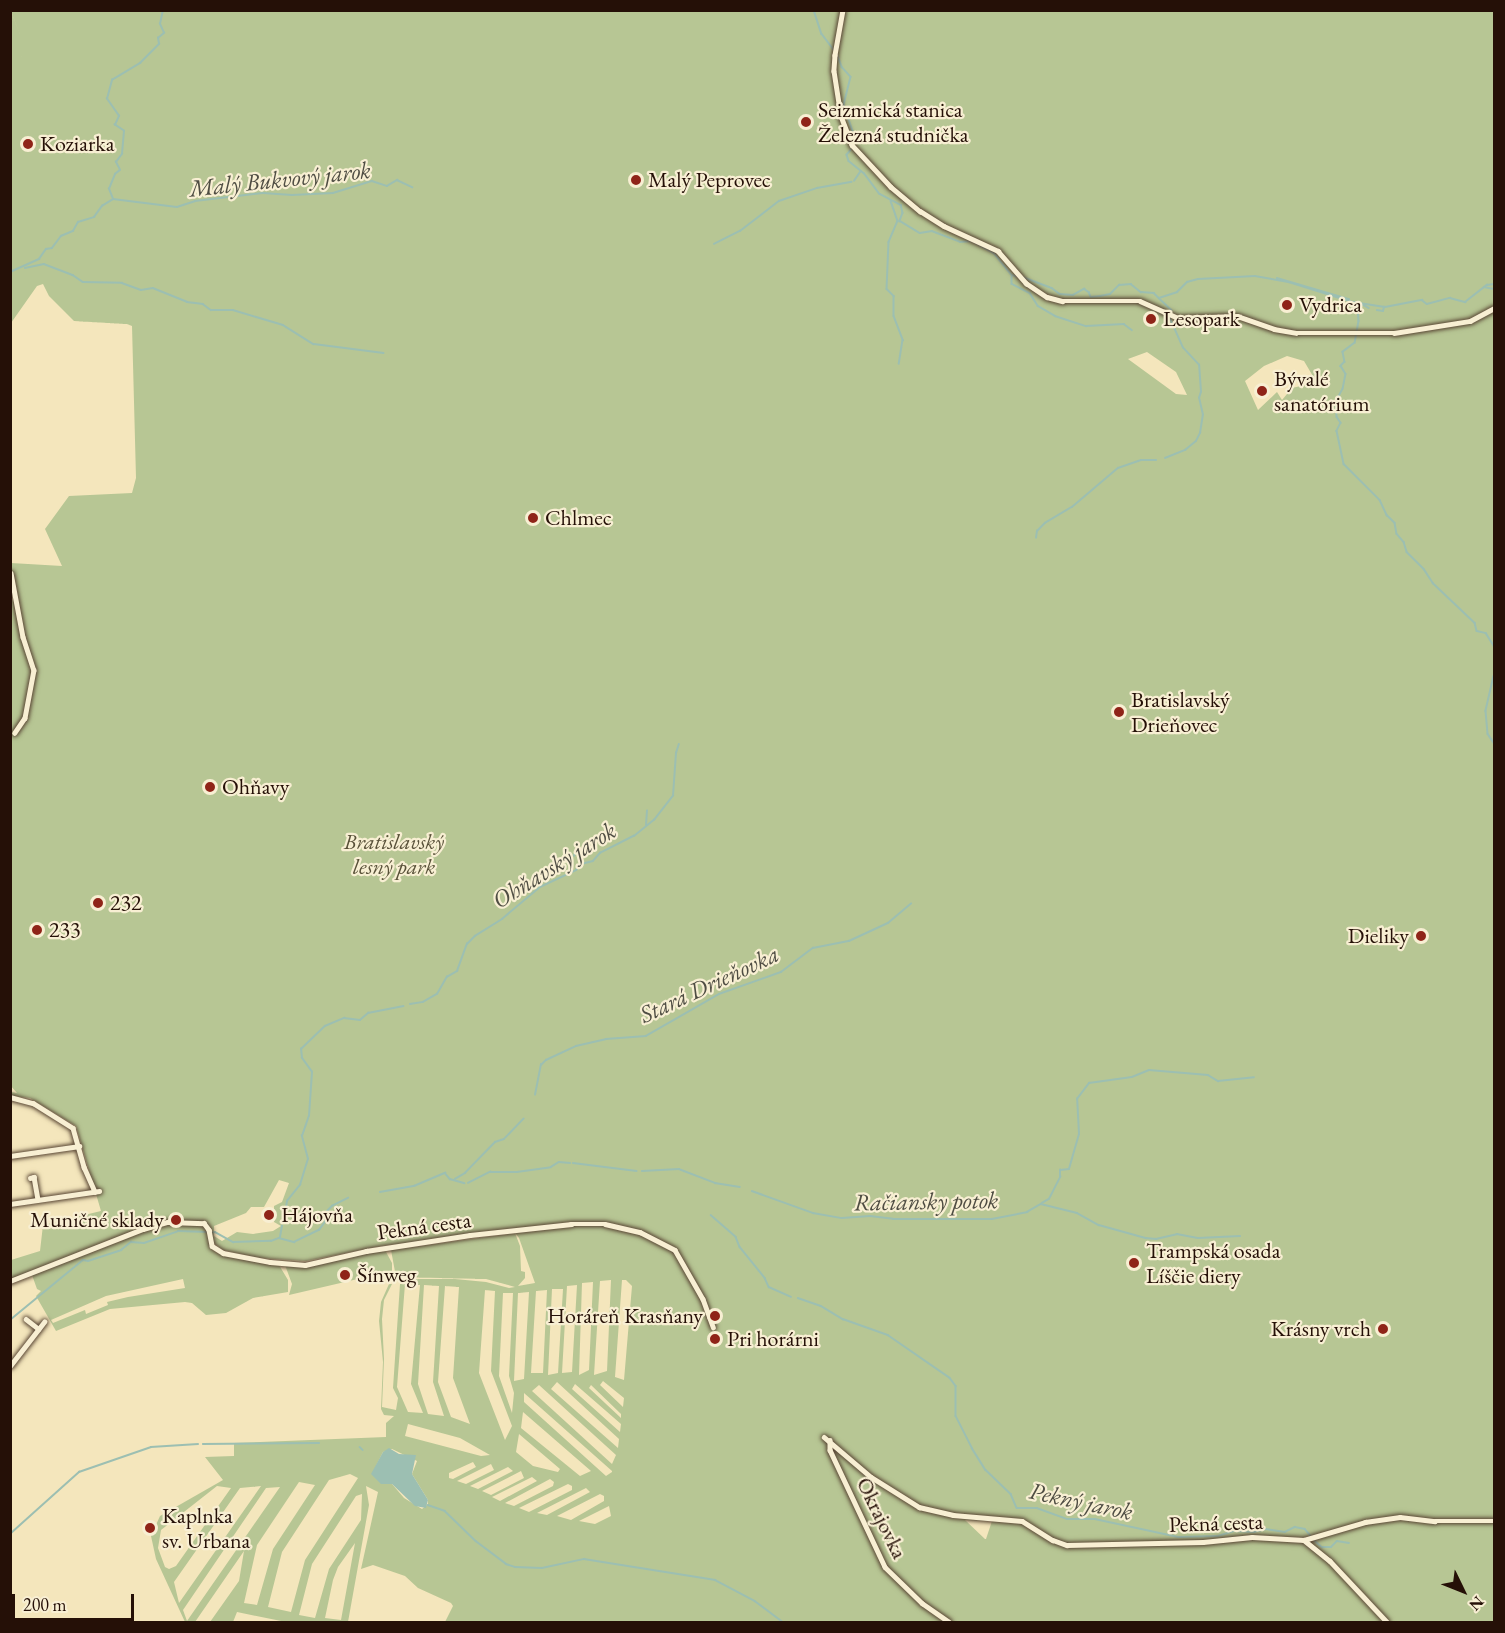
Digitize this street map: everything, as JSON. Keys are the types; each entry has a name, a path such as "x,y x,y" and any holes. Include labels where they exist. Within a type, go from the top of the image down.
{"street":[{"path":"843,10 835,51 834,71 841,116 854,147 891,187 920,211 944,226 993,247 1040,294 1062,301 1132,300 1152,305 1186,320 1237,316 1284,331 1395,333 1470,321 1494,308"},
{"path":"15,732 25,718 34,670 23,637 11,573 21,576"},
{"path":"10,1097 33,1103 74,1130 84,1167 97,1191 10,1204"},
{"path":"10,1156 79,1146"},
{"path":"30,1178 34,1177 38,1200"},
{"name":"Pekná cesta","path":"10,1281 157,1225 201,1222 209,1230 212,1246 223,1253 270,1262 305,1265 366,1251 470,1235 571,1224 617,1226 648,1235 675,1250 703,1299 713,1327"},
{"path":"26,1319 39,1329"},
{"path":"10,1366 44,1322"},
{"name":"Pekná cesta","path":"824,1437 872,1477 919,1507 953,1515 1022,1521 1063,1545 1203,1542 1252,1536 1304,1540 1353,1525 1388,1518 1494,1521"},
{"name":"Okrajovka","path":"830,1440 830,1450 885,1567 922,1603 949,1623"},
{"path":"1304,1540 1330,1561 1387,1623"}],"green space":[{"name":"Bratislavský lesný park","path":"11,11 1494,11 1494,1622 445,1622 453,1606 451,1603 418,1588 405,1576 373,1565 361,1569 378,1492 366,1486 369,1505 348,1622 286,1622 237,1612 233,1622 210,1622 239,1581 244,1551 195,1622 185,1622 156,1559 151,1536 160,1516 223,1480 205,1457 234,1456 234,1443 386,1437 386,1423 394,1416 384,1415 381,1409 383,1362 379,1321 381,1302 389,1284 392,1284 384,1300 382,1319 384,1359 382,1407 396,1410 398,1398 393,1388 400,1284 404,1284 404,1279 455,1279 515,1287 486,1279 396,1277 391,1250 515,1233 520,1246 521,1271 525,1272 525,1278 518,1286 535,1283 519,1238 513,1230 381,1246 306,1261 259,1258 223,1250 208,1238 211,1249 219,1254 279,1265 288,1280 288,1292 253,1298 226,1313 206,1315 192,1303 185,1302 110,1309 56,1331 36,1296 41,1291 37,1289 32,1275 25,1274 11,1279 11,1260 40,1251 43,1225 101,1211 76,1126 30,1098 11,1096 11,1092 17,1093 10,1085 10,604 14,598 11,593 13,588 11,563 62,566 45,529 69,496 132,493 136,478 132,326 74,321 49,296 43,284 37,286 11,323","holes":["1147,352 1176,372 1187,395 1176,394 1128,359","1287,356 1304,361 1314,378 1305,385 1292,388 1282,400 1277,392 1258,410 1245,381 1264,366","279,1180 289,1183 282,1202 274,1206 274,1222 281,1226 273,1231 253,1234 237,1232 222,1241 214,1236 214,1226 246,1213 251,1207 264,1207","183,1279 185,1288 107,1302 108,1305 86,1314 85,1310 53,1323 51,1320 106,1296","611,1280 607,1371 594,1375 600,1281","622,1280 626,1280 632,1286 624,1380 615,1377","593,1282 589,1370 579,1375 582,1283","405,1284 420,1285 411,1384 423,1413 408,1412 397,1387","424,1285 439,1286 433,1382 444,1416 428,1414 418,1384","577,1285 572,1372 562,1373 567,1286","445,1286 459,1287 453,1378 470,1424 451,1417 438,1382","552,1289 563,1289 558,1373 548,1375","485,1290 495,1291 491,1371 512,1426 505,1440 479,1373","547,1290 543,1373 531,1373 536,1291","529,1292 524,1379 514,1381 518,1293","503,1293 513,1293 509,1376 514,1393 512,1413 499,1376","603,1381 624,1398 623,1407 600,1385","557,1382 619,1439 618,1448 551,1389","575,1384 621,1424 620,1432 572,1389","539,1385 616,1455 612,1464 532,1391","591,1385 621,1414 621,1418 589,1388","524,1393 612,1471 612,1472 606,1476 524,1402","523,1412 591,1471 580,1476 521,1428","408,1424 460,1438 490,1455 481,1456 405,1436","519,1434 560,1469 558,1472 533,1466 516,1452","392,1449 417,1461 412,1474 428,1500 428,1504 422,1509 404,1498 392,1484 372,1474 383,1452","473,1462 476,1467 453,1479 449,1478 449,1473","491,1464 494,1470 466,1484 457,1481","508,1467 513,1471 478,1489 470,1486","521,1471 524,1478 491,1495 482,1491","350,1474 358,1478 305,1560 291,1612 268,1607 282,1552 329,1480","532,1477 537,1481 500,1501 492,1497","550,1479 554,1482 553,1486 514,1506 505,1503","299,1482 315,1485 273,1549 257,1605 244,1603 257,1545","568,1484 572,1486 572,1490 529,1512 519,1508","217,1486 231,1488 176,1566 169,1569 165,1567 158,1548 161,1530","261,1486 179,1603 174,1582 240,1488","280,1487 187,1621 183,1610 266,1488","586,1488 590,1492 547,1515 537,1513","362,1494 361,1520 329,1569 315,1618 299,1615 312,1564 356,1496","600,1494 604,1496 604,1501 571,1520 557,1516","609,1506 611,1516 595,1524 579,1521","965,1520 992,1521 985,1539","355,1543 341,1620 325,1618 338,1567"]},
{"path":"385,1250 392,1263 392,1271 289,1295 292,1284 285,1265 311,1266"}],"shaded area":[{"path":"389,1448 399,1454 416,1455 412,1474 428,1500 426,1508 415,1506 392,1484 381,1484 371,1474 383,1452"}],"waterway":[{"path":"10,272 39,259 46,249 52,248 61,236 73,231 78,222 94,217 102,206 113,199 109,189 115,174 120,170 116,162 122,154 124,131 115,125 119,116 107,99 112,80 140,63 159,44 158,38 164,33 160,24 163,10"},
{"name":"Vydrica","path":"814,10 822,34 834,50"},
{"name":"Vydrica","path":"837,53 842,67 851,77 844,105 857,142 855,144"},
{"name":"Vydrica","path":"853,148 847,155 849,161 864,173 880,194 901,205 903,213 900,221 920,233 932,231 960,242 972,241 994,253 1012,275 1019,277"},
{"path":"854,181 860,172"},
{"name":"Malý Bukvový jarok","path":"113,199 177,207 195,201 263,193 292,195 333,193 372,181 387,186 397,180 412,187"},
{"path":"714,244 740,231 779,201 817,188 851,182"},
{"path":"891,201 898,221 889,242 887,289 894,296 894,316 903,340 899,364"},
{"path":"25,268 44,264 73,275 83,282 122,283 141,290 153,288 187,302 203,304 211,310 233,310 283,325 314,344 383,353"},
{"name":"Vydrica","path":"1023,277 1052,288 1060,294 1073,295 1084,289 1091,297 1100,296 1110,294 1119,285 1131,284 1141,292 1154,293 1159,298 1177,292 1187,282 1198,279 1255,276 1289,282 1353,302 1385,307 1422,300 1427,304 1450,298 1465,302 1487,285 1494,284"},
{"path":"1012,277 1012,284 1030,293 1038,306 1055,316 1086,326 1124,324 1132,330"},
{"name":"Vydrica","path":"1277,278 1349,299"},
{"name":"Vydrica","path":"1484,287 1494,289"},
{"path":"1160,299 1172,310"},
{"path":"1354,303 1358,307 1359,321 1355,343 1343,352 1345,362 1341,366 1346,374 1343,389 1336,402 1337,417 1341,423 1337,431 1344,464 1380,500 1387,515 1395,523 1397,534 1404,542 1407,552 1424,569 1433,583 1475,623 1477,631 1486,633 1494,646"},
{"name":"Vydrica","path":"1360,303 1369,308"},
{"path":"1377,310 1383,311 1384,307"},
{"path":"1165,458 1185,450 1196,441 1203,415 1199,398 1201,392 1199,365 1183,348 1169,316"},
{"path":"1036,538 1037,531 1045,523 1072,507 1118,468 1141,460 1156,460"},
{"path":"1494,676 1486,711 1488,734 1494,743"},
{"name":"Ohňavský jarok","path":"410,1004 423,1002 437,994 447,977 457,971 467,944 475,936 502,919 540,887 576,870 581,864 593,861 600,853 634,836 654,820 673,796 676,753 679,744"},
{"name":"Ohňavský jarok","path":"646,825 647,811"},
{"path":"574,856 576,850"},
{"path":"569,872 572,861"},
{"name":"Stará Drieňovka","path":"535,1095 541,1065 546,1060 576,1046 606,1039 646,1036 719,994 781,972 813,948 849,941 888,923 911,904"},
{"name":"Ohňavský jarok","path":"286,1208 287,1201 300,1185 308,1159 302,1136 309,1116 312,1072 302,1058 301,1049 325,1026 344,1018 360,1020 368,1013 403,1006"},
{"path":"1042,1203 1049,1199 1060,1177 1060,1170 1069,1169 1079,1134 1077,1099 1089,1083 1132,1077 1149,1070 1208,1075 1218,1081 1254,1077"},
{"name":"Stará Drieňovka","path":"455,1179 465,1173 495,1142 504,1139 523,1119"},
{"name":"Račiansky potok","path":"468,1183 490,1172 517,1172 551,1167 559,1162 570,1163"},
{"name":"Račiansky potok","path":"573,1163 637,1171"},
{"name":"Račiansky potok","path":"642,1171 679,1169 715,1183 740,1187"},
{"name":"Račiansky potok","path":"380,1192 414,1186 445,1173 450,1179 464,1183"},
{"name":"Račiansky potok","path":"752,1191 813,1213 842,1218 870,1216 893,1219 992,1219 1027,1212 1041,1204 1077,1213 1099,1225 1146,1238 1156,1239 1177,1234 1198,1238 1240,1236"},
{"name":"Račiansky potok","path":"10,1320 83,1260 88,1261 121,1250 131,1242 144,1243 178,1231 215,1232 233,1242 271,1241 279,1238 294,1242 319,1230 325,1222 325,1213 332,1206 348,1198"},
{"name":"Ohňavský jarok","path":"284,1220 286,1209"},
{"name":"Pekný jarok","path":"711,1215 736,1237 740,1247 765,1278 769,1287 791,1297"},
{"name":"Ohňavský jarok","path":"280,1237 282,1226"},
{"name":"Pekný jarok","path":"798,1298 821,1306 843,1319 888,1335 950,1378 956,1386 956,1416 972,1448 986,1470 1011,1494 1017,1508 1037,1508 1067,1519 1095,1519 1178,1537 1218,1536 1234,1531 1254,1532 1266,1529 1285,1532 1295,1527 1305,1529 1311,1536"},
{"path":"203,1444 319,1443"},
{"path":"10,1534 79,1472 151,1447 198,1444"},
{"path":"360,1447 363,1450"},
{"path":"428,1505 445,1511 476,1541 506,1564 515,1567 542,1568 584,1559 715,1580 755,1601 783,1622"},
{"name":"Pekný jarok","path":"1314,1540 1322,1547 1331,1547 1337,1541 1349,1543"}],"place":[{"name":"Seizmická stanica Železná studnička","path":"806,122"},
{"name":"Koziarka","path":"28,144"},
{"name":"Malý Peprovec","path":"636,180"},
{"name":"Vydrica","path":"1287,305"},
{"name":"Lesopark","path":"1151,319"},
{"name":"Bývalé sanatórium","path":"1262,391"},
{"name":"Chlmec","path":"533,518"},
{"name":"Bratislavský Drieňovec","path":"1119,712"},
{"name":"Ohňavy","path":"210,787"},
{"name":"232","path":"98,903"},
{"name":"233","path":"37,930"},
{"name":"Dieliky","path":"1421,936"},
{"name":"Hájovňa","path":"269,1215"},
{"name":"Muničné sklady","path":"176,1220"},
{"name":"Trampská osada Líščie diery","path":"1134,1263"},
{"name":"Šínweg","path":"345,1275"},
{"name":"Horáreň Krasňany","path":"715,1316"},
{"name":"Krásny vrch","path":"1383,1329"},
{"name":"Pri horárni","path":"715,1339"},
{"name":"Kaplnka sv. Urbana","path":"150,1528"}]}
